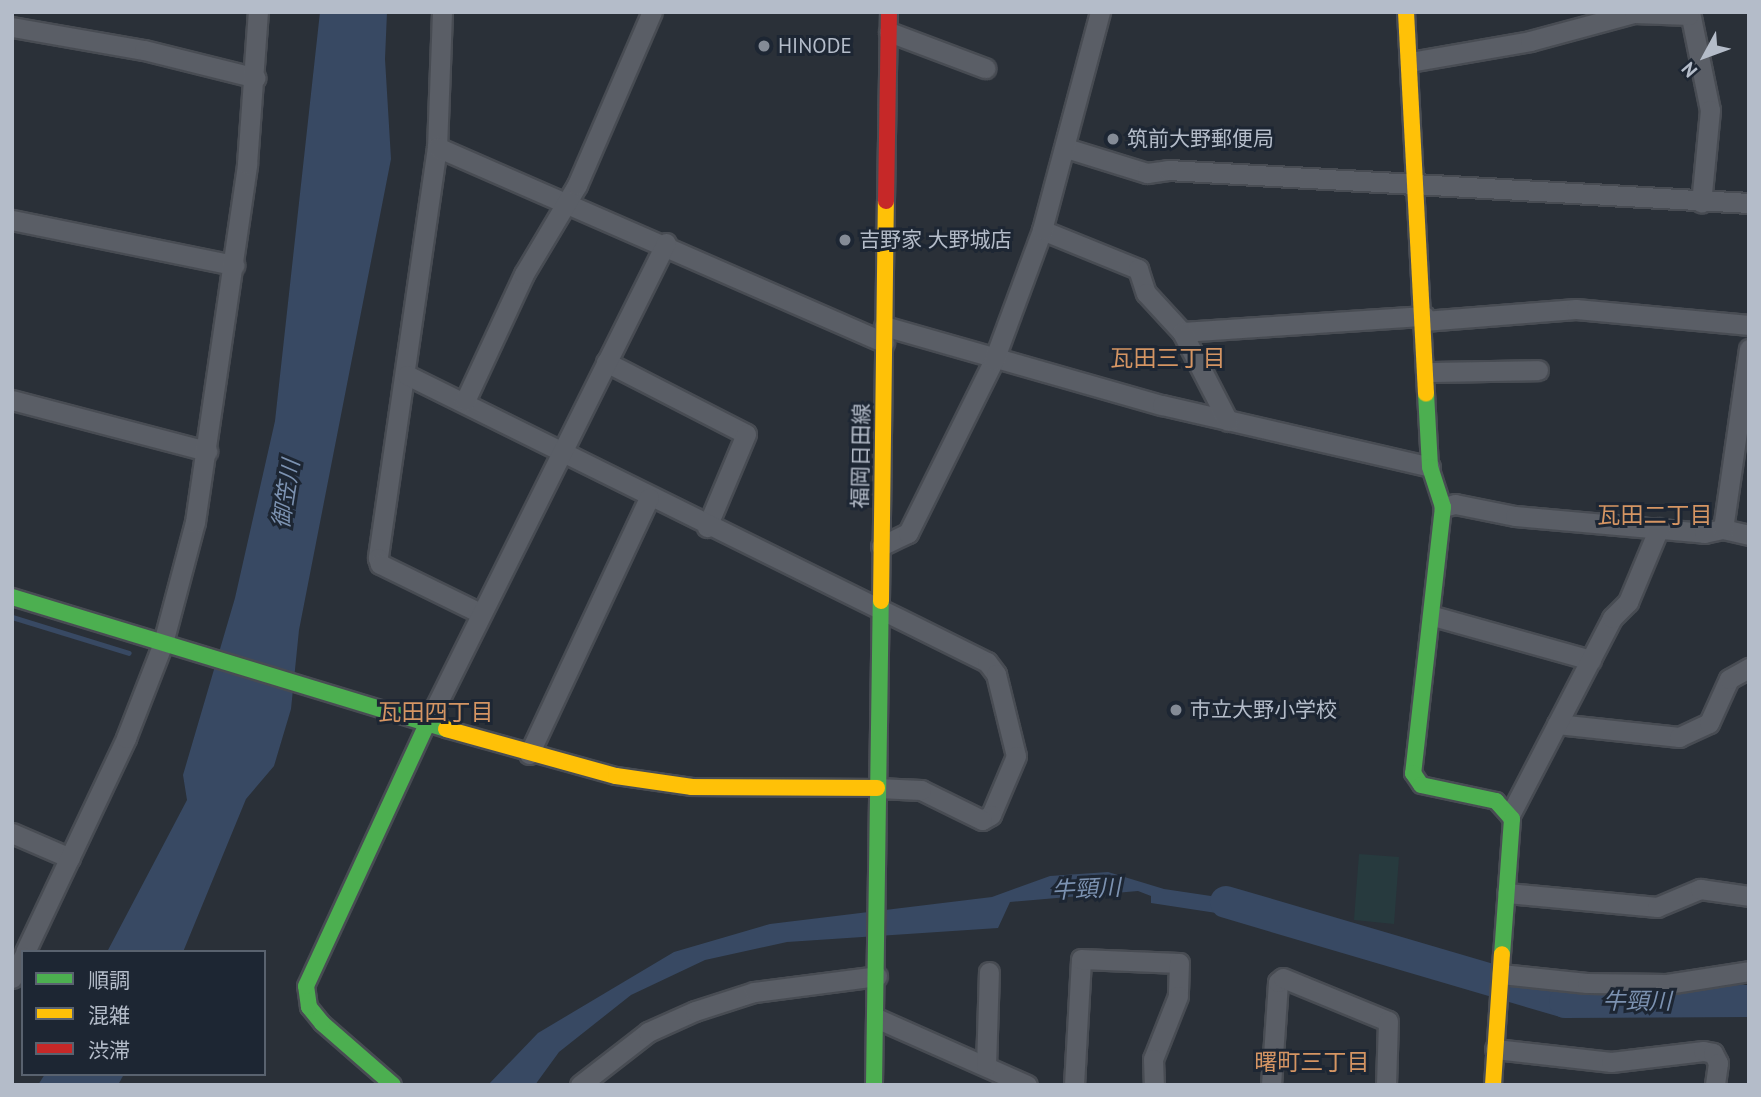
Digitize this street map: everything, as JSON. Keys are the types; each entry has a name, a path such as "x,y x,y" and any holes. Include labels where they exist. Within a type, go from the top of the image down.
{"street":[{"path":"26,950 126,738 163,643 195,522 233,265 256,78 258,12"},
{"path":"442,12 437,147 407,375 378,558 380,564 480,613"},
{"path":"465,401 524,274 568,202 652,12"},
{"name":"福岡日田線","path":"877,976 878,610 889,12"},
{"path":"881,546 908,533 994,360 1042,230 1066,148 1100,12"},
{"path":"1406,12 1430,467 1443,507 1433,616 1413,773 1421,785 1496,801 1510,815"},
{"path":"1410,62 1530,41 1634,13 1690,14 1710,110 1701,203"},
{"path":"12,27 144,50 256,78"},
{"path":"890,33 985,68"},
{"path":"437,147 884,334 1228,421 1430,467"},
{"path":"1066,148 1147,173 1417,183 1701,203 1749,203"},
{"path":"12,220 233,265"},
{"path":"1042,230 1138,269 1146,293 1182,332 1228,421"},
{"path":"393,1085 322,1023 309,1007 306,986 480,613 666,243"},
{"path":"1182,332 1576,309 1749,325"},
{"path":"1723,529 1743,434 1749,349"},
{"path":"606,362 746,434 706,527"},
{"path":"1427,372 1538,370"},
{"path":"12,597 528,754 617,776 692,787 921,790 982,820 991,815 1016,756 996,674 986,662 706,527 562,449 407,375"},
{"path":"12,400 206,451"},
{"path":"528,754 649,498"},
{"path":"1443,507 1455,504 1515,516 1704,533 1723,529 1749,535"},
{"path":"1493,1085 1510,815 1612,618 1628,602 1659,528"},
{"path":"1433,616 1591,660"},
{"path":"1557,724 1679,737 1709,723 1729,679 1749,668"},
{"path":"12,833 70,858"},
{"path":"1507,893 1657,907 1700,889 1749,896"},
{"path":"1074,1085 1081,959 1179,963 1178,996 1153,1059 1154,1085"},
{"path":"12,978 21,961"},
{"path":"1500,974 1587,983 1667,984 1749,971"},
{"path":"986,1066 989,972"},
{"path":"591,1082 648,1032 695,1011 754,992 877,976 874,1085"},
{"path":"1271,1085 1278,982 1283,978 1388,1021 1386,1085"},
{"path":"876,1018 1027,1085"},
{"path":"1496,1046 1611,1062 1703,1051 1713,1053 1718,1063 1715,1085"}],"green space":[{"path":"1359,854 1399,857 1394,924 1354,920"}],"water":[{"name":"御笠川","path":"320,12 387,12 385,59 391,159 299,630 291,709 274,766 246,799 184,950 108,950 187,800 183,775 235,598 275,421"},
{"path":"1108,872 1164,889 1231,899 1271,915 1223,914 1151,903 1151,896 1138,891 1010,902 998,928 787,942 705,960 631,995 559,1052 535,1085 488,1085 538,1033 674,952 770,924 992,897 1050,876"},
{"path":"44,1076 123,1076 118,1085 38,1085"}],"waterway":[{"path":"12,617 129,653"},
{"name":"牛頸川","path":"1226,902 1565,1002 1749,1001"}],"traffic: fast":[{"path":"1426,393 1430,467 1443,507 1413,773 1421,785 1496,801 1512,819 1502,954"},
{"path":"12,597 446,729"},
{"path":"874,1085 881,601"},
{"path":"393,1085 322,1023 309,1007 306,986 427,724"}],"traffic: slow":[{"path":"1406,12 1426,393"},
{"path":"881,601 886,201"},
{"path":"446,729 616,776 692,787 877,788"},
{"path":"1493,1085 1502,954"}],"traffic: jam":[{"path":"886,201 889,12"}],"place":[{"name":"HINODE","path":"764,46"},
{"name":"筑前大野郵便局","path":"1113,139"},
{"name":"吉野家 大野城店","path":"845,240"},
{"name":"市立大野小学校","path":"1176,710"}],"district":[{"name":"瓦田三丁目","path":"1168,358"},
{"name":"瓦田二丁目","path":"1655,515"},
{"name":"瓦田四丁目","path":"436,712"},
{"name":"曙町三丁目","path":"1312,1062"}]}
